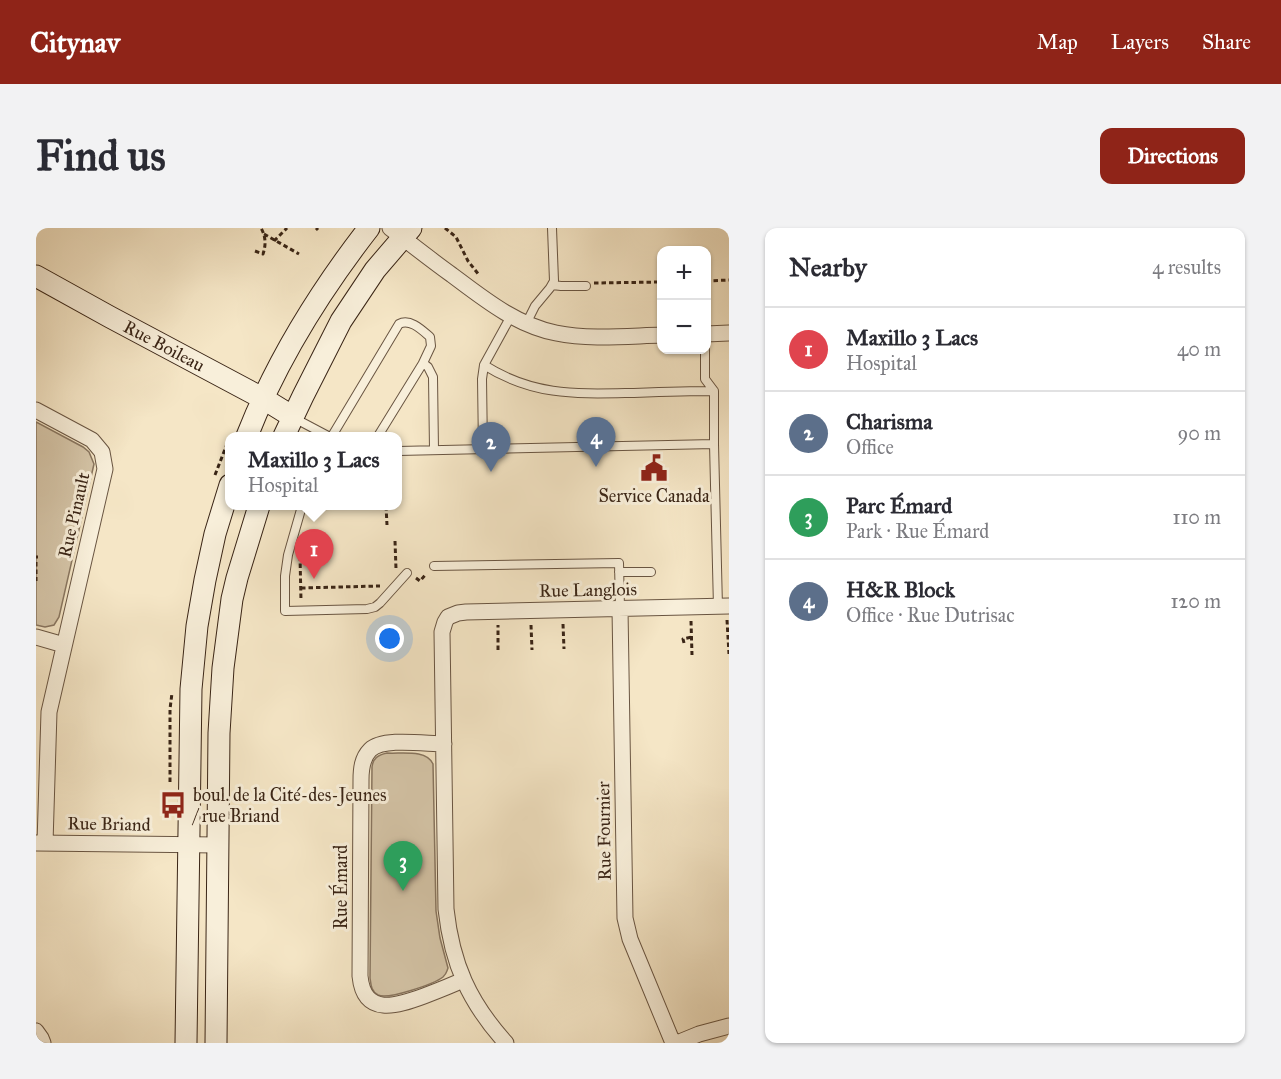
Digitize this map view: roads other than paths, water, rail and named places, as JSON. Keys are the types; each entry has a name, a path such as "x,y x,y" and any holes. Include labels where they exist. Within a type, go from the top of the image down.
{"main road":[{"path":"249,432 282,362 307,318 369,228"},
{"path":"287,432 341,321 401,231"},
{"name":"Rue Boileau","path":"36,276 264,399 293,417"},
{"path":"186,1043 190,707 201,601 210,556 225,503"},
{"path":"216,1043 219,733 225,645 237,578 258,510"}],"street":[{"path":"401,231 477,294 526,324 567,335 657,335"},
{"path":"711,334 729,333"},
{"name":"Rue Pinault","path":"36,410 92,440 102,452 104,460 103,479 49,712 40,843"},
{"name":"Rue Langlois","path":"444,744 442,632 448,617 466,612 620,609 725,610"},
{"name":"Rue Fournier","path":"620,609 626,918 630,939 675,1043"},
{"path":"36,637 64,645"},
{"name":"Rue Émard","path":"444,744 387,743 370,750 363,762 360,976 362,990 368,998 377,1004 387,1006 406,1002 463,980"},
{"path":"444,744 446,909 452,945 463,980 484,1018 506,1043"},
{"name":"Rue Briand","path":"40,843 218,846"},
{"path":"675,1043 729,1026"},
{"path":"36,1031 42,1043"}],"lane":[{"path":"526,324 535,306 552,285 554,274 552,228"},
{"path":"552,285 587,285"},
{"path":"483,449 482,380 484,365 511,316"},
{"path":"332,432 399,324 411,323 430,337 431,346 380,432"},
{"path":"705,354 705,379 714,391 714,444 725,610"},
{"path":"423,363 433,377 434,450"},
{"path":"484,365 522,383 564,393 714,391"},
{"path":"293,417 322,432"},
{"path":"402,451 714,444"},
{"path":"301,510 288,555 285,576 285,612 375,607 407,573"},
{"path":"434,566 619,563 620,609"},
{"path":"619,572 651,572"}],"place":[{"name":"H&R Block","path":"596,467"},
{"name":"Service Canada","path":"654,468"},
{"name":"Charisma","path":"491,472"},
{"name":"Maxillo 3 Lacs","path":"314,579"},
{"name":"boul. de la Cité-des-Jeunes / rue Briand","path":"173,805"},
{"name":"Parc Émard","path":"403,891"}]}
